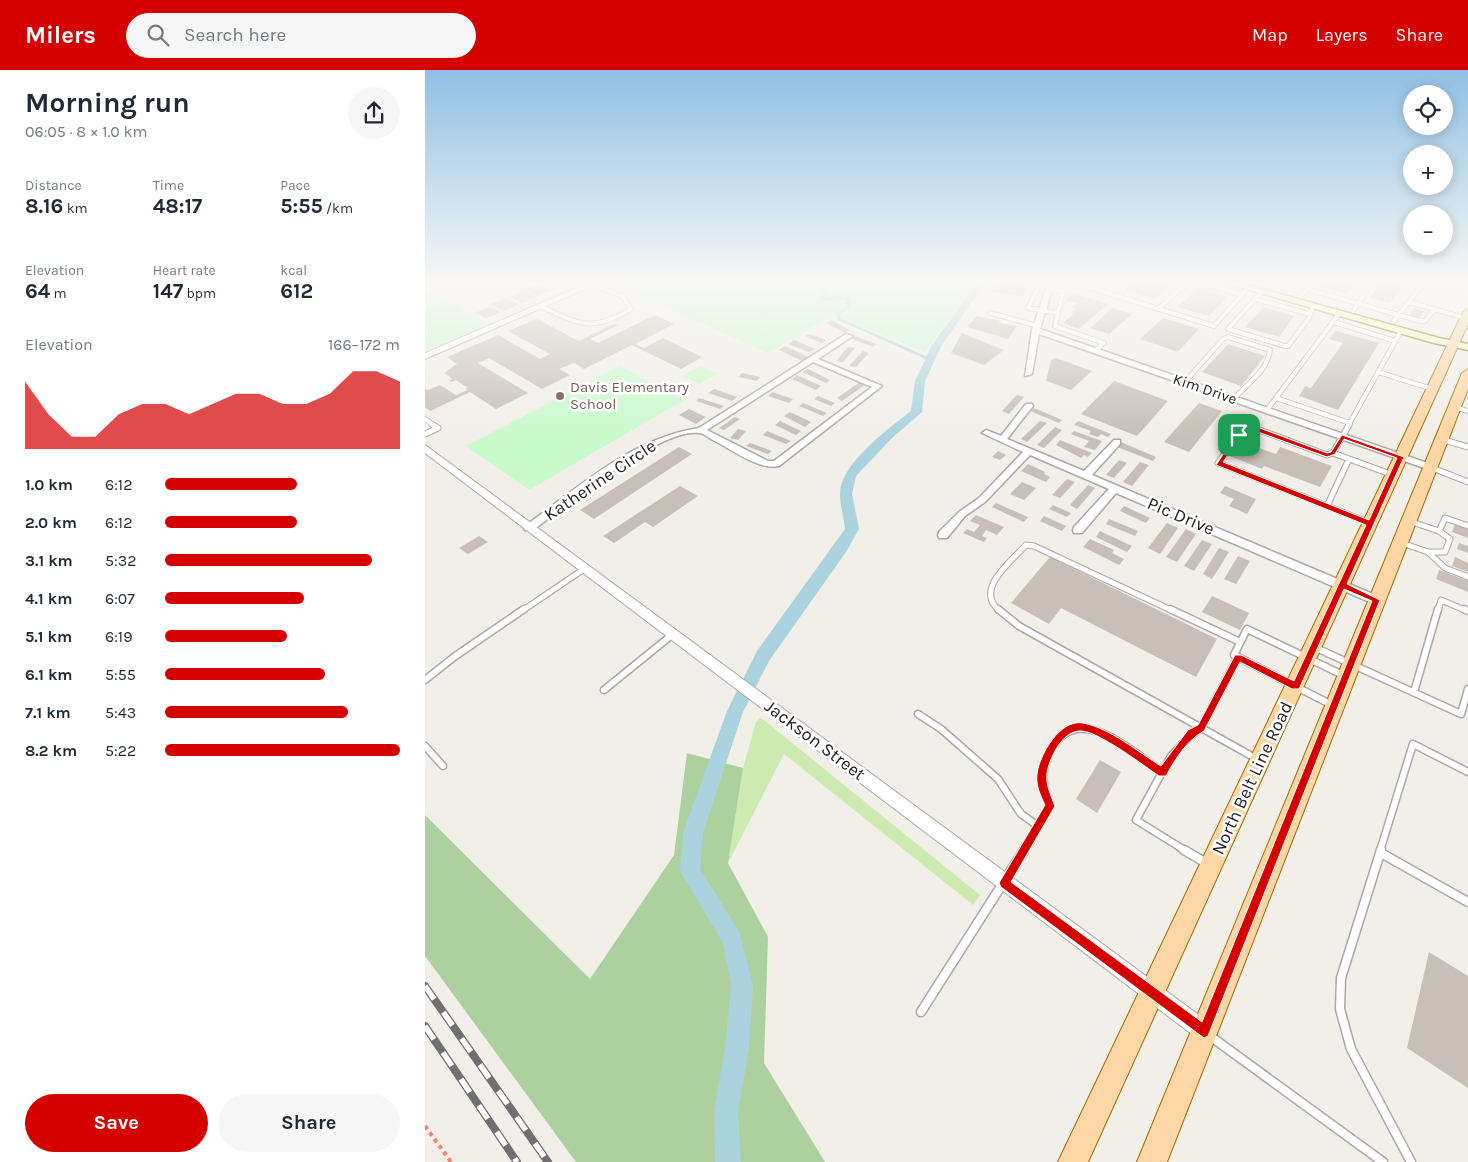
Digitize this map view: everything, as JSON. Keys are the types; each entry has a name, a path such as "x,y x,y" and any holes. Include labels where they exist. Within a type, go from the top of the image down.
{"main road":[{"path":"1391,334 1461,344"},
{"path":"1436,334 1461,344"},
{"name":"North Belt Line Road","path":"1073,1162 1343,585 1432,389 1461,344"},
{"path":"1152,1162 1441,439 1461,409 1468,373"}],"street":[{"path":"425,356 476,334"},
{"path":"1028,374 1036,334"},
{"name":"Kim Drive","path":"1051,334 1342,437 1397,466 1430,467"},
{"name":"Katherine Circle","path":"529,528 577,491 654,442 701,430 849,336"},
{"path":"701,430 766,464 776,464 878,386 812,359"},
{"path":"1002,440 1029,406"},
{"name":"Pic Drive","path":"986,433 1376,600"},
{"path":"1086,476 1117,442"},
{"name":"Jackson Street","path":"425,448 584,569 723,670 1152,995 1204,1031"},
{"path":"943,535 962,514 982,500 1029,452"},
{"path":"1078,530 1115,488"}],"lane":[{"path":"1068,341 1076,334"},
{"path":"1080,334 1104,343 1095,350"},
{"path":"1245,334 1288,346 1296,334"},
{"path":"1267,410 1325,334"},
{"path":"1333,453 1398,336"},
{"path":"1185,382 1223,339 1228,337 1270,350 1269,358 1260,371 1234,399"},
{"path":"1378,372 1432,389"},
{"path":"1276,398 1350,423"},
{"path":"425,419 438,428 425,434"},
{"path":"1371,524 1219,463 1239,435 1250,439 1257,429 1327,455 1333,453 1349,459 1397,466"},
{"path":"1441,439 1468,447"},
{"path":"1327,506 1349,459"},
{"path":"1430,467 1468,482"},
{"path":"1439,530 1445,518 1468,526"},
{"path":"1400,542 1428,552 1445,552 1450,539 1439,530 1408,520"},
{"path":"1241,642 1034,546 1026,545 991,585 989,594 995,607 1019,626 1261,761"},
{"path":"1428,552 1445,568 1468,577"},
{"path":"425,680 454,657 584,569"},
{"path":"1414,692 1441,600 1468,611"},
{"path":"1334,706 1234,655 1247,629 1311,653 1348,670 1414,692 1461,714 1468,689"},
{"path":"604,690 673,634"},
{"path":"1311,653 1348,670"},
{"path":"1211,867 1136,820 1170,759 1191,733 1201,728 1238,657"},
{"path":"918,714 941,729 998,779 1021,814 1038,826"},
{"path":"921,1012 1004,883 1050,806 1043,789 1041,769 1056,740 1070,730 1082,727 1105,736 1162,772"},
{"path":"1411,1162 1402,1139 1376,1099 1350,1045 1340,1009 1341,978 1413,744 1468,772"},
{"path":"425,746 443,766"},
{"path":"1381,853 1468,902"},
{"path":"1204,1031 1383,1162"}],"path":[{"path":"425,1126 451,1162"}],"green space":[{"path":"425,334 465,334 425,351"},
{"path":"726,334 801,334 768,353"},
{"path":"880,334 938,334 925,352"},
{"path":"620,366 684,400 529,490 466,446"},
{"path":"701,366 717,374 699,384 683,376"},
{"path":"760,717 980,895 973,905 784,754 728,863 743,768 756,722"},
{"path":"687,753 743,768 728,863 768,937 764,1063 825,1162 576,1162 425,956 425,815 590,979 674,855"}],"building":[{"path":"513,334 566,334 579,341 593,334 600,334 590,339 598,343 616,334 655,334 635,344 644,348 663,338 702,357 681,369 632,345 584,369 574,363 559,369 570,375 542,389 489,358 478,363 528,393 496,409 470,392 430,411 425,407 425,389 428,390 440,385 456,395 468,390 465,389 468,388 456,380 452,382 449,380 453,379 444,373 457,364 447,357 498,335 540,359 550,354"},
{"path":"809,334 826,340 822,343 805,336"},
{"path":"961,334 1004,350 984,365 951,353"},
{"path":"991,334 1011,334 1008,339"},
{"path":"1146,334 1194,334 1178,352 1140,339"},
{"path":"1269,334 1281,334 1279,337"},
{"path":"1333,334 1347,334 1379,343 1338,410 1299,396 1305,386 1311,388 1343,343 1329,339"},
{"path":"854,336 877,344 873,347 850,338"},
{"path":"794,340 815,349 809,352 788,344"},
{"path":"1228,344 1265,356 1241,386 1202,372"},
{"path":"785,346 809,357 802,361 779,350"},
{"path":"848,347 855,348 843,362 836,361"},
{"path":"863,351 869,353 856,367 849,366"},
{"path":"1056,358 1092,371 1071,390 1046,381 1051,360"},
{"path":"808,369 830,380 826,383 802,372"},
{"path":"742,373 760,377 757,381 739,377"},
{"path":"797,375 821,386 816,390 792,379"},
{"path":"1114,381 1168,401 1137,436 1081,414"},
{"path":"860,382 865,385 842,401 837,398"},
{"path":"714,389 737,397 732,401 708,393"},
{"path":"772,392 793,399 789,403 768,396"},
{"path":"1017,395 1024,397 1009,414 1002,411"},
{"path":"818,396 835,403 831,406 814,399"},
{"path":"699,398 724,406 720,409 696,401"},
{"path":"803,403 827,413 823,416 799,406"},
{"path":"1199,403 1222,411 1189,452 1164,442"},
{"path":"1034,408 1062,420 1059,423 1030,411"},
{"path":"689,409 706,417 696,424 679,415"},
{"path":"790,412 811,422 805,427 784,416"},
{"path":"735,417 740,419 724,430 719,428"},
{"path":"780,421 801,431 796,435 775,425"},
{"path":"1040,421 1047,423 1027,442 1021,439"},
{"path":"1078,421 1111,434 1108,437 1101,434 1098,437 1089,434 1091,431 1074,425"},
{"path":"1055,427 1062,430 1044,448 1037,445"},
{"path":"738,429 746,431 738,440 730,438"},
{"path":"767,431 791,441 786,444 763,435"},
{"path":"1074,431 1102,441 1095,450 1084,447 1089,441 1071,434"},
{"path":"1060,440 1092,453 1088,457 1084,455 1081,458 1056,445"},
{"path":"1121,442 1156,457 1153,461 1117,447"},
{"path":"1242,442 1276,454 1280,447 1332,466 1320,487 1264,466 1262,469 1230,456"},
{"path":"750,443 772,451 768,454 746,446"},
{"path":"679,447 692,454 594,519 580,510"},
{"path":"998,451 1006,455 1000,460 992,457"},
{"path":"1119,460 1127,463 1114,478 1106,475"},
{"path":"1140,462 1149,465 1132,486 1123,482"},
{"path":"1028,464 1045,472 1044,474 1050,477 1046,482 1021,471"},
{"path":"1067,479 1075,482 1060,498 1052,495"},
{"path":"1022,482 1036,488 1024,500 1010,494"},
{"path":"1088,485 1095,488 1077,509 1070,505"},
{"path":"680,486 698,496 653,527 645,522 614,543 603,536"},
{"path":"1225,486 1256,499 1247,514 1229,506 1234,499 1220,493"},
{"path":"996,503 1028,517 1024,522 992,507"},
{"path":"1053,505 1071,513 1067,517 1049,509"},
{"path":"1124,506 1150,518 1146,523 1120,511"},
{"path":"976,515 1004,527 997,535 986,530 982,536 987,538 984,542 963,533 967,529 974,532 980,525 970,521"},
{"path":"1044,516 1066,526 1062,531 1040,521"},
{"path":"1109,519 1138,531 1135,536 1106,524"},
{"path":"1167,523 1178,528 1160,554 1148,548"},
{"path":"1455,524 1468,529 1468,538 1452,532"},
{"path":"1186,529 1196,534 1177,562 1166,557"},
{"path":"1100,531 1132,546 1127,552 1096,537"},
{"path":"479,536 488,542 468,554 459,548"},
{"path":"1090,539 1114,550 1112,553 1124,559 1119,565 1083,547"},
{"path":"1202,540 1212,544 1194,571 1184,566"},
{"path":"1459,543 1468,546 1468,553 1457,549"},
{"path":"1219,548 1229,552 1212,579 1203,574"},
{"path":"1238,556 1250,561 1236,584 1224,579"},
{"path":"1050,557 1217,639 1196,677 1061,608 1049,624 1011,603"},
{"path":"1455,557 1468,563 1468,572 1452,566"},
{"path":"1439,570 1468,581 1468,592 1436,579"},
{"path":"1212,596 1249,613 1240,630 1202,612"},
{"path":"1100,760 1121,772 1097,813 1076,799"},
{"path":"1429,952 1468,976 1468,1088 1407,1048"}],"waterway":[{"path":"873,334 931,360"},
{"path":"728,1162 726,1112 737,1048 742,985 733,940 690,871 693,833 735,711 763,656 841,548 852,529 846,494 850,475 888,435 916,412 920,381 937,345 945,334"}],"railway":[{"path":"425,986 548,1162"},
{"path":"425,1026 517,1162"}],"place":[{"name":"Davis Elementary School","path":"560,396"}],"route":[{"path":"1239,435 1219,463 1371,524 1343,585 1295,686 1238,657 1201,728 1191,733 1162,772 1105,736 1082,727 1070,730 1056,740 1041,769 1043,789 1050,806 1004,883 1152,995 1204,1031 1376,600 1343,585 1393,475 1401,457 1342,437 1333,453 1327,455 1257,429 1250,439 1239,435"}]}
